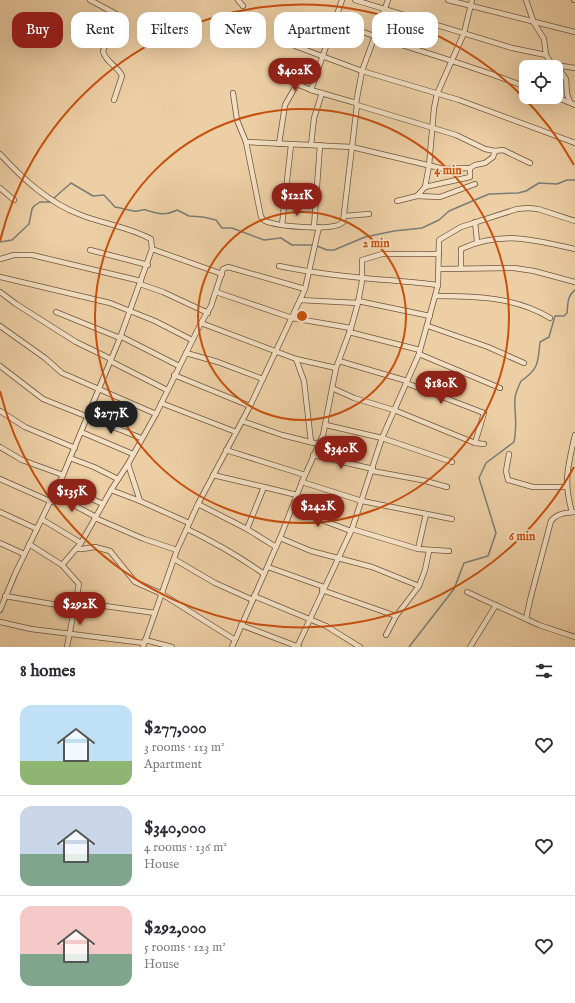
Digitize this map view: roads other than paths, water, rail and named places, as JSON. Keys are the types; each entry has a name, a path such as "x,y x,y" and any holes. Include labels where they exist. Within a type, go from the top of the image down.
{"street":[{"path":"90,0 118,15 102,51 104,56 121,72 122,76 114,100"},
{"path":"238,0 243,6"},
{"path":"338,12 342,0"},
{"path":"355,0 512,48 546,55"},
{"path":"385,10 388,0"},
{"path":"448,0 534,23 575,32"},
{"path":"417,196 425,186 429,166 432,128 437,94 464,33 472,0"},
{"path":"526,0 534,23 544,40 546,55 549,60"},
{"path":"233,93 237,120 246,142 261,217 264,221 282,225 316,227 340,225 344,216 356,104 362,71 372,47"},
{"path":"300,48 362,71 459,100 575,143"},
{"path":"311,90 325,48"},
{"path":"411,48 452,60 519,84"},
{"path":"563,66 575,68"},
{"path":"563,76 567,82 567,94 573,104"},
{"path":"285,79 311,90 432,128 495,151 504,150 530,164"},
{"path":"279,144 285,105 297,84"},
{"path":"311,145 315,114 322,93"},
{"path":"563,100 573,104"},
{"path":"246,142 352,147 388,154 444,169 470,168 488,161 493,157 495,151"},
{"path":"282,225 291,145"},
{"path":"144,643 177,550 189,523 213,474 250,406 305,289 316,227 320,145"},
{"path":"0,154 21,176 56,202 81,215 139,233 150,239 152,249 148,265 129,310 111,360 55,496 24,554 0,610"},
{"path":"425,186 470,177 470,168"},
{"path":"398,201 417,196 440,197 475,184"},
{"path":"0,188 14,200"},
{"path":"242,625 298,647 323,588 351,530 382,438 420,352 438,286 440,269 439,240 461,227 516,209 528,208 575,222"},
{"path":"344,216 369,214"},
{"path":"475,222 477,241"},
{"path":"461,268 461,249 477,241 527,239 552,242 575,249"},
{"path":"152,249 222,274"},
{"path":"90,250 148,265"},
{"path":"232,647 268,567 326,425 336,368 350,330 358,302 362,276 362,260 374,256 439,254"},
{"path":"0,259 14,255 32,255 141,282 208,313"},
{"path":"279,266 309,272 362,276 438,286"},
{"path":"62,565 81,543 110,490 128,464 141,438 156,414 192,340 208,313 226,267 305,289"},
{"path":"440,269 514,268 534,271 575,282"},
{"path":"0,277 81,295 129,310 192,340"},
{"path":"0,292 16,304 76,342 167,390"},
{"path":"216,292 292,318 350,330 420,352 500,388"},
{"path":"436,296 490,298 532,309 550,318"},
{"path":"300,300 358,302 430,316"},
{"path":"56,312 120,337 179,366"},
{"path":"201,323 275,352 336,368"},
{"path":"0,326 50,362 62,373 156,414"},
{"path":"428,326 488,347 524,363"},
{"path":"186,353 218,362 263,379"},
{"path":"296,358 304,380 312,442"},
{"path":"339,361 407,382 484,413 475,443"},
{"path":"0,366 16,380 43,399 141,438"},
{"path":"174,376 250,406"},
{"path":"332,388 354,398 394,410 475,443 484,444"},
{"path":"161,403 236,432"},
{"path":"0,411 25,427 75,448"},
{"path":"242,421 282,435 318,444"},
{"path":"326,425 382,438 452,462"},
{"path":"81,432 133,454"},
{"path":"526,619 534,581 551,521 554,517 560,514 574,512 566,487 568,459 575,438"},
{"path":"0,448 22,460 63,475"},
{"path":"226,450 305,475"},
{"path":"509,454 506,471 508,480 533,487 566,487"},
{"path":"313,455 448,487"},
{"path":"70,458 94,467 118,479"},
{"path":"128,464 140,501"},
{"path":"213,474 297,495"},
{"path":"0,479 52,502"},
{"path":"302,482 362,501 452,519"},
{"path":"59,484 103,504"},
{"path":"247,529 264,487"},
{"path":"110,490 140,501 189,523"},
{"path":"55,496 96,518 144,539 177,550"},
{"path":"198,504 247,529 276,547"},
{"path":"292,509 351,530 418,549 429,551 449,551"},
{"path":"0,512 37,529"},
{"path":"418,549 426,514"},
{"path":"43,520 81,543"},
{"path":"187,529 220,545 264,574"},
{"path":"280,538 311,551 372,567 419,586"},
{"path":"0,550 1,544 24,554"},
{"path":"29,544 62,565 79,584 67,647"},
{"path":"76,548 82,549 95,546 110,551 132,580 162,594 235,640"},
{"path":"386,635 396,616 419,586 425,570 429,551"},
{"path":"174,559 215,583 310,619 337,632 360,647"},
{"path":"268,567 396,616"},
{"path":"467,592 526,619 575,637"},
{"path":"5,596 155,613"},
{"path":"470,647 496,605"},
{"path":"0,622 31,629 172,647"}],"waterway":[{"path":"317,246 327,250 334,250 365,237 394,231 422,228 439,220 449,211 489,194 518,193 526,191 539,183 557,184 567,180 575,180"},
{"path":"54,198 71,183 93,196 104,195 115,207 136,211 146,210 162,214 177,210 189,216 216,220 222,228 232,228 264,240 281,238 292,245 313,245"},
{"path":"0,242 12,240 29,224 34,206 40,202 51,202"},
{"path":"409,647 454,589 464,563 488,556 496,533 479,478 486,463 514,442 516,430 515,398 517,390 521,381 534,369 538,360 540,342 549,337 555,316 564,316 567,313 569,298 575,290"}]}
